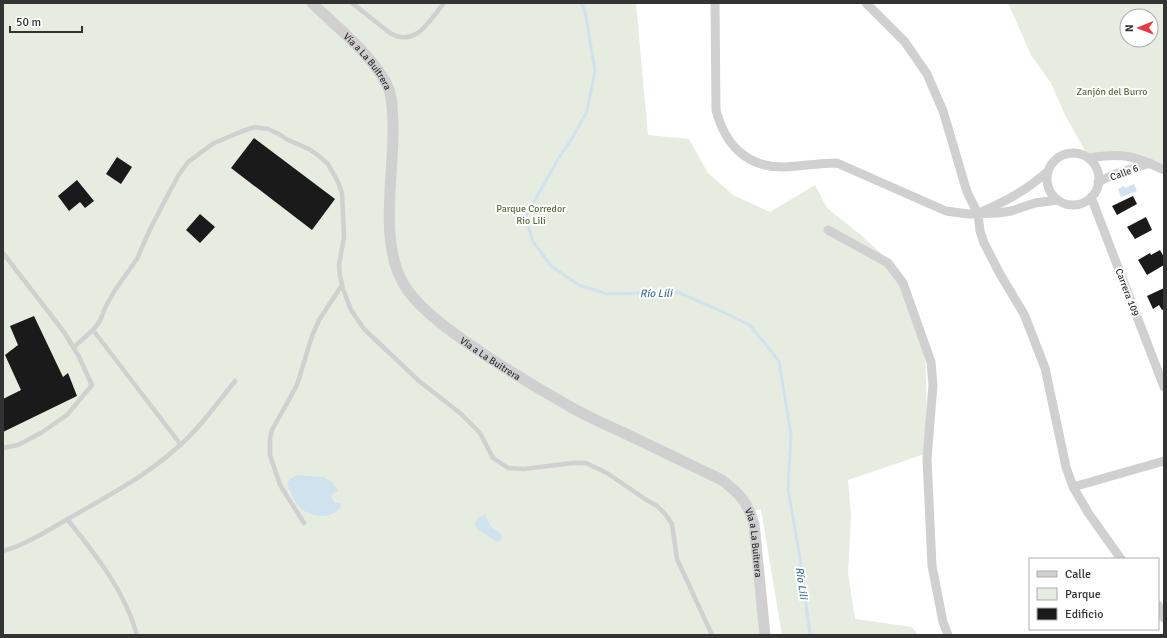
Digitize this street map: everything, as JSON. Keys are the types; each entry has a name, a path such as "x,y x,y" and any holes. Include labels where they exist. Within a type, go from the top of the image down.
{"street":[{"name":"Vía a La Buitrera","path":"312,3 363,52 380,73 392,98 394,141 389,220 396,268 411,295 447,328 533,386 570,407 722,480 738,493 751,512 754,524 765,635"},
{"path":"715,3 716,110 720,125 726,136 733,146 750,160 767,166 783,167 837,163 946,211 958,214 1011,211 1035,203 1058,200"},
{"path":"866,3 906,42 927,74 943,111 966,192 978,214 980,232 984,243 1000,274 1024,314 1045,368 1066,467 1073,487 1089,514 1120,558"},
{"path":"978,214 1018,195 1033,185 1048,171 1054,161 1066,154 1082,154 1089,158 1096,168 1098,182 1096,190 1091,197 1084,202 1066,204 1058,200 1048,187 1048,171"},
{"name":"Calle 6","path":"1089,158 1120,154 1150,163 1164,170"},
{"name":"Calle 6","path":"1098,182 1115,174 1150,163"},
{"name":"Carrera 109","path":"1091,197 1164,387"},
{"path":"828,230 888,263 902,282 931,362 933,384 927,459 932,566 948,635"},
{"path":"1073,487 1164,461"},
{"path":"1159,607 1164,618"}],"lane":[{"path":"352,3 390,33 395,36 407,38 418,34 444,3"},
{"path":"74,348 93,330 100,321 115,290 137,259 151,227 174,182 188,162 224,138 242,130 255,127 268,129 291,142 309,149 328,164 333,173 342,193 344,236 340,276 351,310 364,329 419,381 460,414 480,433 493,458 508,468 524,469 573,463 586,463 607,473 657,506 672,524 677,559 712,635"},
{"path":"3,253 64,332 74,348 92,385 67,415 41,433 18,445 3,448"},
{"path":"304,523 280,485 270,455 270,438 272,430 297,385 312,336 319,320 342,284"},
{"path":"93,330 181,445"},
{"path":"3,551 28,541 124,487 162,461 181,445 197,428 236,381"},
{"path":"67,519 86,543 118,589 128,607 137,635"}],"green space":[{"name":"Parque Corredor Rio Lili","path":"3,3 636,3 648,135 689,139 708,173 733,195 770,212 815,185 827,208 861,235 895,266 925,347 928,453 848,480 851,516 848,573 855,619 912,627 918,635 782,635 761,509 751,512 765,635 3,635"},
{"name":"Zanjón del Burro","path":"1008,3 1164,3 1164,170 1133,157 1089,158 1065,115 1051,83 1031,55"}],"water":[{"path":"1134,184 1137,191 1121,197 1118,189"},
{"path":"298,475 323,477 332,482 338,491 333,493 333,501 335,503 341,503 341,506 337,511 326,516 319,516 313,515 301,509 287,484 290,479"},
{"path":"485,514 491,527 501,534 502,540 497,542 477,529 475,523 477,519"}],"building":[{"path":"254,138 335,199 312,230 231,168"},
{"path":"117,157 132,167 121,184 106,174"},
{"path":"77,180 94,201 85,208 80,202 69,211 58,196"},
{"path":"1133,196 1137,204 1117,215 1112,206"},
{"path":"200,214 215,227 200,243 186,230"},
{"path":"1146,217 1152,230 1135,239 1127,227"},
{"path":"1160,250 1164,257 1164,265 1147,275 1138,260 1150,253 1151,255"},
{"path":"1164,288 1164,309 1162,310 1159,305 1153,309 1147,296"},
{"path":"34,316 63,377 68,373 77,396 3,432 3,399 21,390 5,355 18,345 10,326"}],"waterway":[{"name":"Río Lili","path":"581,3 585,11 595,71 587,111 526,216 532,240 551,266 579,285 607,294 677,292 750,325 779,361 791,435 788,489 800,558 810,635"}]}
